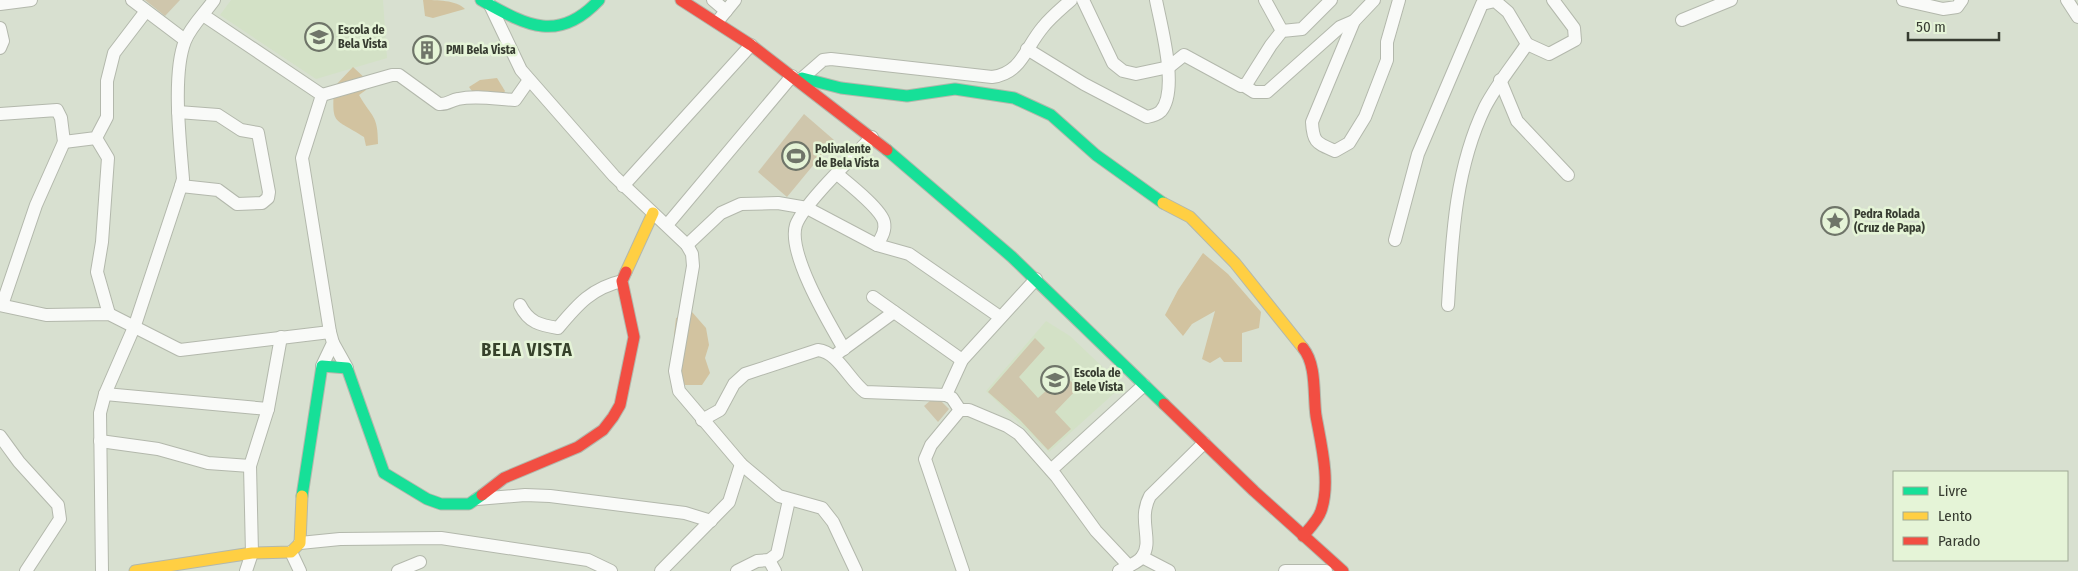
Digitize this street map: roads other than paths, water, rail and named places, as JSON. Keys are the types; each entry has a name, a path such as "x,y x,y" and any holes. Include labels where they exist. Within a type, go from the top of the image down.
{"street":[{"path":"0,4 31,0"},
{"path":"132,0 185,40"},
{"path":"102,571 100,413 135,325 183,179 178,112 181,58 185,40 214,0"},
{"path":"485,2 533,25 564,26 586,13 599,0"},
{"path":"681,0 752,45 798,78 872,137 1036,279 1204,443 1343,571"},
{"path":"713,0 726,10"},
{"path":"717,22 735,0"},
{"path":"667,225 798,78 823,60 830,59 997,76 1013,70 1041,29 1071,0"},
{"path":"1083,0 1114,63 1123,71 1136,74 1170,67 1184,55 1230,82 1243,85 1254,92 1267,92 1340,27 1354,21"},
{"path":"1027,49 1084,84 1147,117 1160,113 1167,102 1170,67 1156,0"},
{"path":"1265,0 1282,32"},
{"path":"1243,85 1247,83 1271,45 1282,32 1302,29 1331,0"},
{"path":"1374,0 1354,21 1312,122 1312,136 1318,143 1335,150 1349,143 1365,117 1388,60 1387,42 1399,0"},
{"path":"1395,240 1418,154 1482,4 1496,2 1508,12 1527,44 1549,54 1575,40 1574,28 1553,0"},
{"path":"1682,20 1731,0"},
{"path":"1902,0 1943,9 1957,7 1962,0"},
{"path":"2067,0 2078,17"},
{"path":"485,2 521,70 529,80 624,186 667,225 687,245 692,254 693,266 676,376 679,392 741,464 779,496 822,508 833,522 855,563 856,571"},
{"path":"96,138 107,117 107,81 114,53 146,11"},
{"path":"203,15 322,95 399,75 439,104 445,104 456,99 475,97 515,100 529,80"},
{"path":"0,28 3,41 0,48"},
{"path":"1448,305 1453,218 1467,157 1485,109 1500,80 1527,44"},
{"path":"624,186 752,45"},
{"path":"798,78 840,88 908,96 955,88 1014,98 1050,115 1096,156 1151,196 1190,217 1236,263 1307,353 1312,374 1316,415 1324,456 1324,494 1321,512 1304,536"},
{"path":"1500,80 1518,121 1568,175"},
{"path":"322,95 302,158 332,337 347,368 384,473 427,499 441,504 469,504 504,478 578,447 603,430 613,418 620,405 634,336 622,281 653,213"},
{"path":"0,114 50,108 57,110 61,118 64,142 36,205 1,305 46,315 109,314 135,325 165,344 180,350 281,337 332,337"},
{"path":"178,112 218,115 242,130 258,133 268,198 262,203 237,204 218,190 181,186"},
{"path":"872,137 807,208 796,225 795,245 820,309 855,384 865,392 946,395 952,398 960,410"},
{"path":"64,142 96,138"},
{"path":"96,138 108,158 102,242 97,272 109,314"},
{"path":"838,174 877,211 884,222 884,230 877,245"},
{"path":"687,245 721,214 741,204 778,203 807,208 877,245 909,254 1000,317"},
{"path":"946,395 962,360 1036,279"},
{"path":"520,305 525,316 537,325 558,328 586,298 604,285 622,281"},
{"path":"873,297 962,360"},
{"path":"702,420 720,410 734,384 745,374 818,350 839,353 894,312"},
{"path":"246,571 252,553 250,466 268,409 281,337"},
{"path":"300,571 296,547 302,493 322,366 332,337"},
{"path":"322,366 347,368"},
{"path":"1051,470 1144,385"},
{"path":"106,394 268,409"},
{"path":"960,410 969,410 1007,426 1019,434 1051,470 1124,568 1142,557 1147,544 1143,517 1144,506 1150,496 1204,443"},
{"path":"960,410 931,445 925,459 962,571"},
{"path":"0,436 19,462 58,505 60,519 26,571"},
{"path":"100,441 158,449 208,463 250,466"},
{"path":"661,571 729,502 741,464"},
{"path":"474,499 525,495 550,496 685,514 710,520"},
{"path":"737,571 757,560 772,565 777,554 789,500"},
{"path":"135,571 340,539 441,538 588,560 611,571"},
{"path":"1142,557 1169,571"},
{"path":"398,571 420,562"},
{"path":"1285,571 1326,571"}],"place":[{"name":"Escola de Bela Vista","path":"319,37"},
{"name":"PMI Bela Vista","path":"427,50"},
{"name":"Polivalente de Bela Vista","path":"796,156"},
{"name":"Pedra Rolada (Cruz de Papa)","path":"1835,221"},
{"name":"Escola de Bele Vista","path":"1055,380"}],"district":[{"name":"BELA VISTA","path":"527,350"}]}
